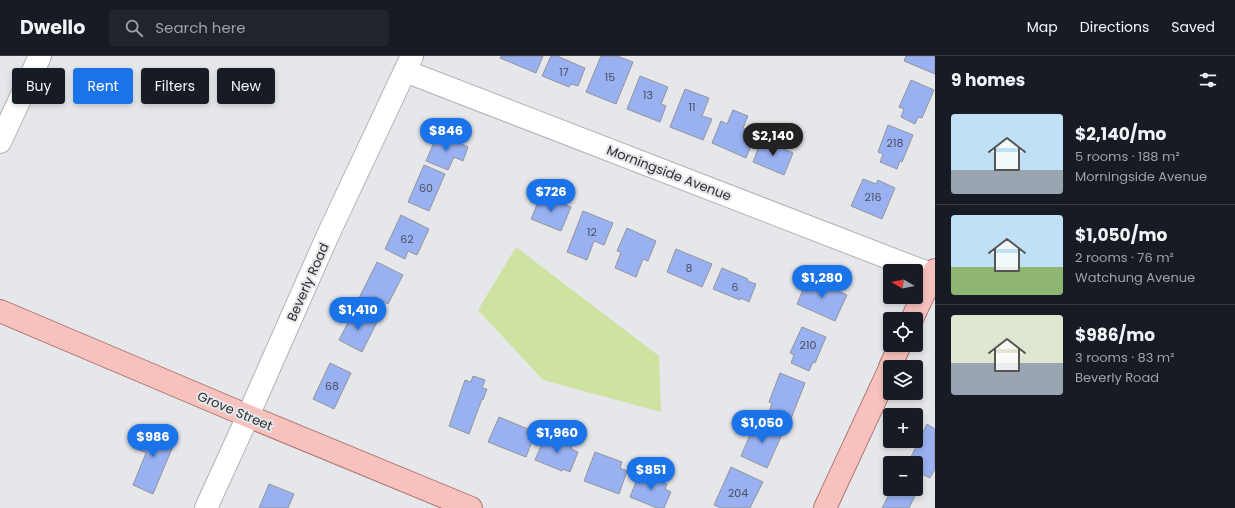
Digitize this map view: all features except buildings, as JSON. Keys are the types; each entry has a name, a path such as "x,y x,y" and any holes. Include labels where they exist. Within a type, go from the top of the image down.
{"main road":[{"path":"915,312 934,272"},
{"name":"Grove Street","path":"0,311 471,508"},
{"path":"825,508 883,382"}],"street":[{"path":"0,142 40,56"},
{"name":"Morningside Avenue","path":"408,64 906,265 934,272"},
{"name":"Beverly Road","path":"206,508 327,238 408,64"}],"green space":[{"path":"516,247 659,356 661,412 543,380 478,310"}]}
